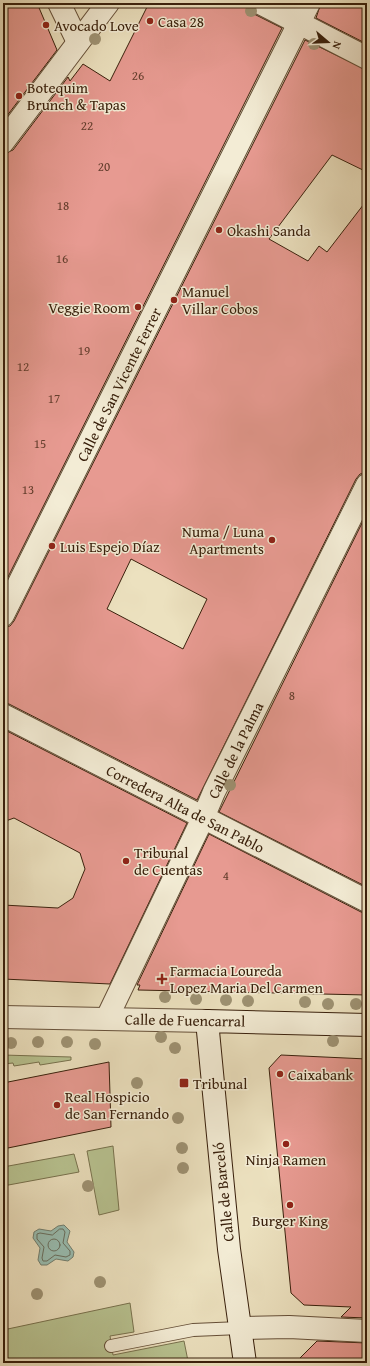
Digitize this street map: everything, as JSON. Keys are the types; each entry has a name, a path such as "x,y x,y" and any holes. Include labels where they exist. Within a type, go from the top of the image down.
{"street":[{"path":"59,3 78,42"},
{"path":"3,142 108,3"},
{"path":"260,3 367,58"},
{"name":"Calle de San Vicente Ferrer","path":"3,614 309,3"},
{"name":"Calle de la Palma","path":"107,1018 214,792 367,485"},
{"name":"Corredera Alta de San Pablo","path":"3,715 367,901"},
{"name":"Calle de Fuencarral","path":"3,1017 207,1020 367,1025"},
{"name":"Calle de Barceló","path":"207,1020 229,1249 245,1363"},
{"path":"240,1328 289,1327 367,1331"}],"lane":[{"path":"111,1346 193,1330 240,1328"}],"green space":[{"path":"3,1055 71,1057 71,1060 40,1065 39,1062 14,1066 13,1063 3,1064"},
{"path":"113,1146 119,1210 99,1215 87,1151"},
{"path":"74,1154 79,1172 3,1186 3,1167"},
{"path":"130,1303 134,1332 110,1336 113,1355 184,1341 188,1361 3,1363 3,1330"}],"water":[{"path":"64,1225 70,1231 67,1242 74,1252 73,1257 68,1261 56,1259 47,1265 41,1265 38,1260 40,1248 33,1238 34,1232 39,1229 51,1231 58,1226"}],"building":[{"path":"3,3 37,3 57,50 3,121"},
{"path":"149,3 248,3 249,9 254,14 282,28 3,587 3,154 13,150 68,77 70,81 83,64 110,81"},
{"path":"321,3 367,3 367,44 316,18"},
{"path":"305,40 367,70 367,172 332,155 269,239 308,261 319,246 327,252 367,200 367,473 360,474 356,479 197,800 9,704 3,703 3,627 10,626 14,621","holes":["131,559 207,599 183,649 107,609"]},
{"path":"367,513 367,887 219,812"},
{"name":"Tribunal de Cuentas","path":"3,729 187,823 110,984 3,979 3,905 58,908 73,898 85,869 80,853 14,818 3,822"},
{"path":"209,834 361,912 367,913 367,995 138,990 140,985 137,985"},
{"path":"281,1055 367,1059 367,1318 341,1317 351,1307 304,1305 291,1293 269,1068"},
{"name":"Real Hospicio de San Fernando","path":"109,1062 111,1127 3,1149 3,1083"},
{"path":"317,1341 367,1343 367,1363 295,1363"}],"place":[{"name":"Casa 28","path":"150,21"},
{"name":"Avocado Love","path":"46,25"},
{"name":"Botequim Brunch & Tapas","path":"19,96"},
{"name":"Okashi Sanda","path":"219,230"},
{"name":"Manuel Villar Cobos","path":"174,300"},
{"name":"Veggie Room","path":"138,307"},
{"name":"Numa / Luna Apartments","path":"272,540"},
{"name":"Luis Espejo Díaz","path":"52,546"},
{"name":"Tribunal de Cuentas","path":"126,861"},
{"name":"Farmacia Loureda Lopez Maria Del Carmen","path":"162,979"},
{"name":"Caixabank","path":"280,1074"},
{"name":"Tribunal","path":"184,1083"},
{"name":"Real Hospicio de San Fernando","path":"57,1105"},
{"name":"Ninja Ramen","path":"286,1144"},
{"name":"Burger King","path":"290,1205"}]}
